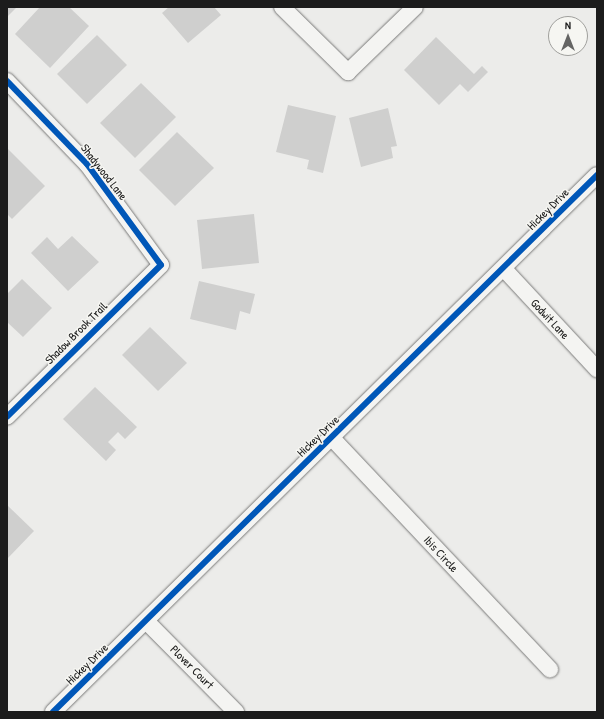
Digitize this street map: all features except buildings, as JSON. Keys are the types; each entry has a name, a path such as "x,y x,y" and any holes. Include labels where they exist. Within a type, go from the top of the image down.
{"street":[{"path":"282,7 348,72 415,7"},
{"name":"Shadywood Lane","path":"7,81 87,164 161,265"},
{"name":"Hickey Drive","path":"53,712 147,622 597,176"},
{"name":"Shadow Brook Trail","path":"7,417 161,265"},
{"name":"Godwit Lane","path":"504,269 597,368"},
{"name":"Ibis Circle","path":"332,438 550,669"},
{"name":"Plover Court","path":"147,622 236,712"}],"cycle path":[{"path":"7,81 87,164 161,265 7,417"},
{"path":"53,712 597,175"}]}
